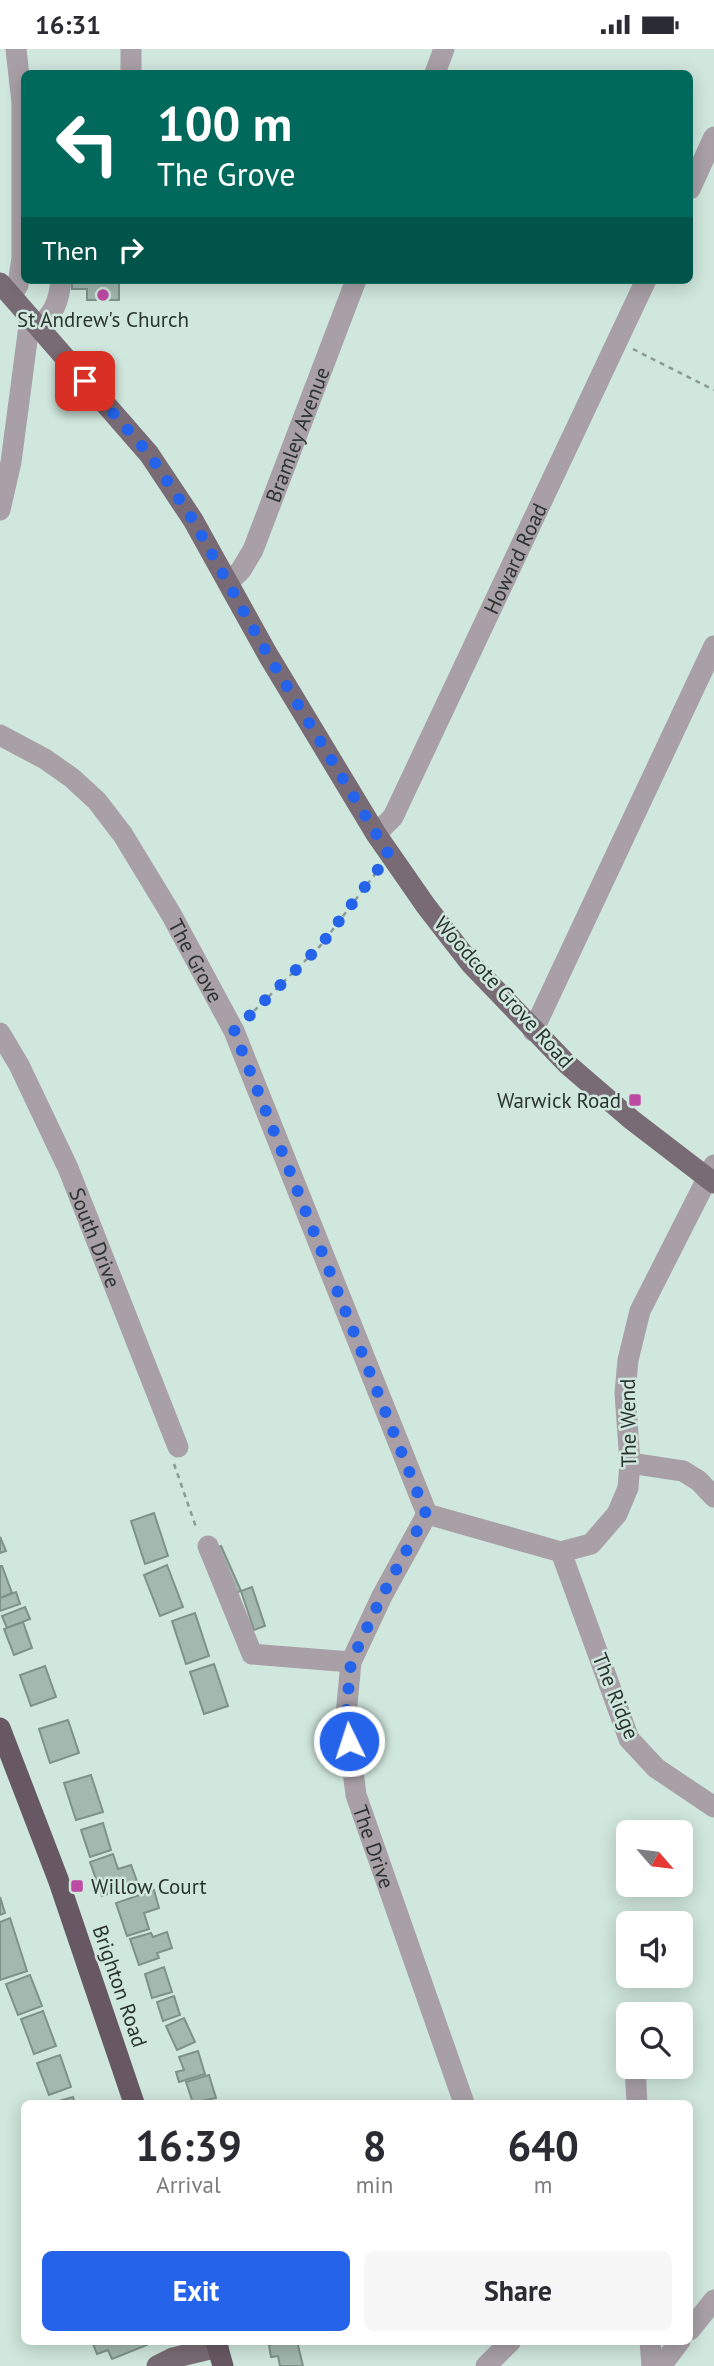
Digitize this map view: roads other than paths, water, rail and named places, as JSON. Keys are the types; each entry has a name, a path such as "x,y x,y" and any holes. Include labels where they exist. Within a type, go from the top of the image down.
{"highway":[{"name":"Brighton Road","path":"0,1728 58,1879 134,2100"}],"main road":[{"name":"Woodcote Grove Road","path":"6,289 149,454 193,520 268,655 389,855 471,964 567,1064 632,1120 712,1175"},
{"path":"157,2366 173,2358 219,2352"}],"street":[{"path":"16,49 21,94"},
{"path":"131,49 131,70"},
{"path":"436,70 444,49"},
{"path":"693,182 714,137"},
{"path":"6,289 19,285 21,267"},
{"path":"0,510 11,462 34,323 54,311 61,284"},
{"name":"Bramley Avenue","path":"229,582 241,570 253,550 354,284"},
{"name":"Howard Road","path":"376,834 393,817 644,284"},
{"path":"533,1031 714,646"},
{"name":"The Grove","path":"0,735 45,758 97,801 123,835 171,914 234,1031 426,1514"},
{"name":"South Drive","path":"0,1033 19,1065 68,1168 178,1447"},
{"name":"The Wend","path":"561,1552 591,1544 617,1514 628,1488 630,1463 625,1393 628,1360 640,1311 712,1175"},
{"path":"630,1463 683,1471 699,1481 714,1497"},
{"path":"426,1514 561,1552"},
{"name":"The Drive","path":"426,1514 382,1596 351,1662 346,1714 356,1795 463,2100"},
{"path":"208,1546 252,1654 351,1662"},
{"name":"The Ridge","path":"561,1552 629,1739 656,1768 714,1807"},
{"path":"636,2079 637,2100"},
{"path":"693,2326 714,2300"},
{"path":"486,2366 507,2345"},
{"path":"650,2345 652,2366"},
{"path":"661,2366 677,2345"}],"place":[{"name":"St Andrew's Church","path":"103,295"},
{"name":"Warwick Road","path":"635,1100"},
{"name":"Willow Court","path":"77,1886"}]}
